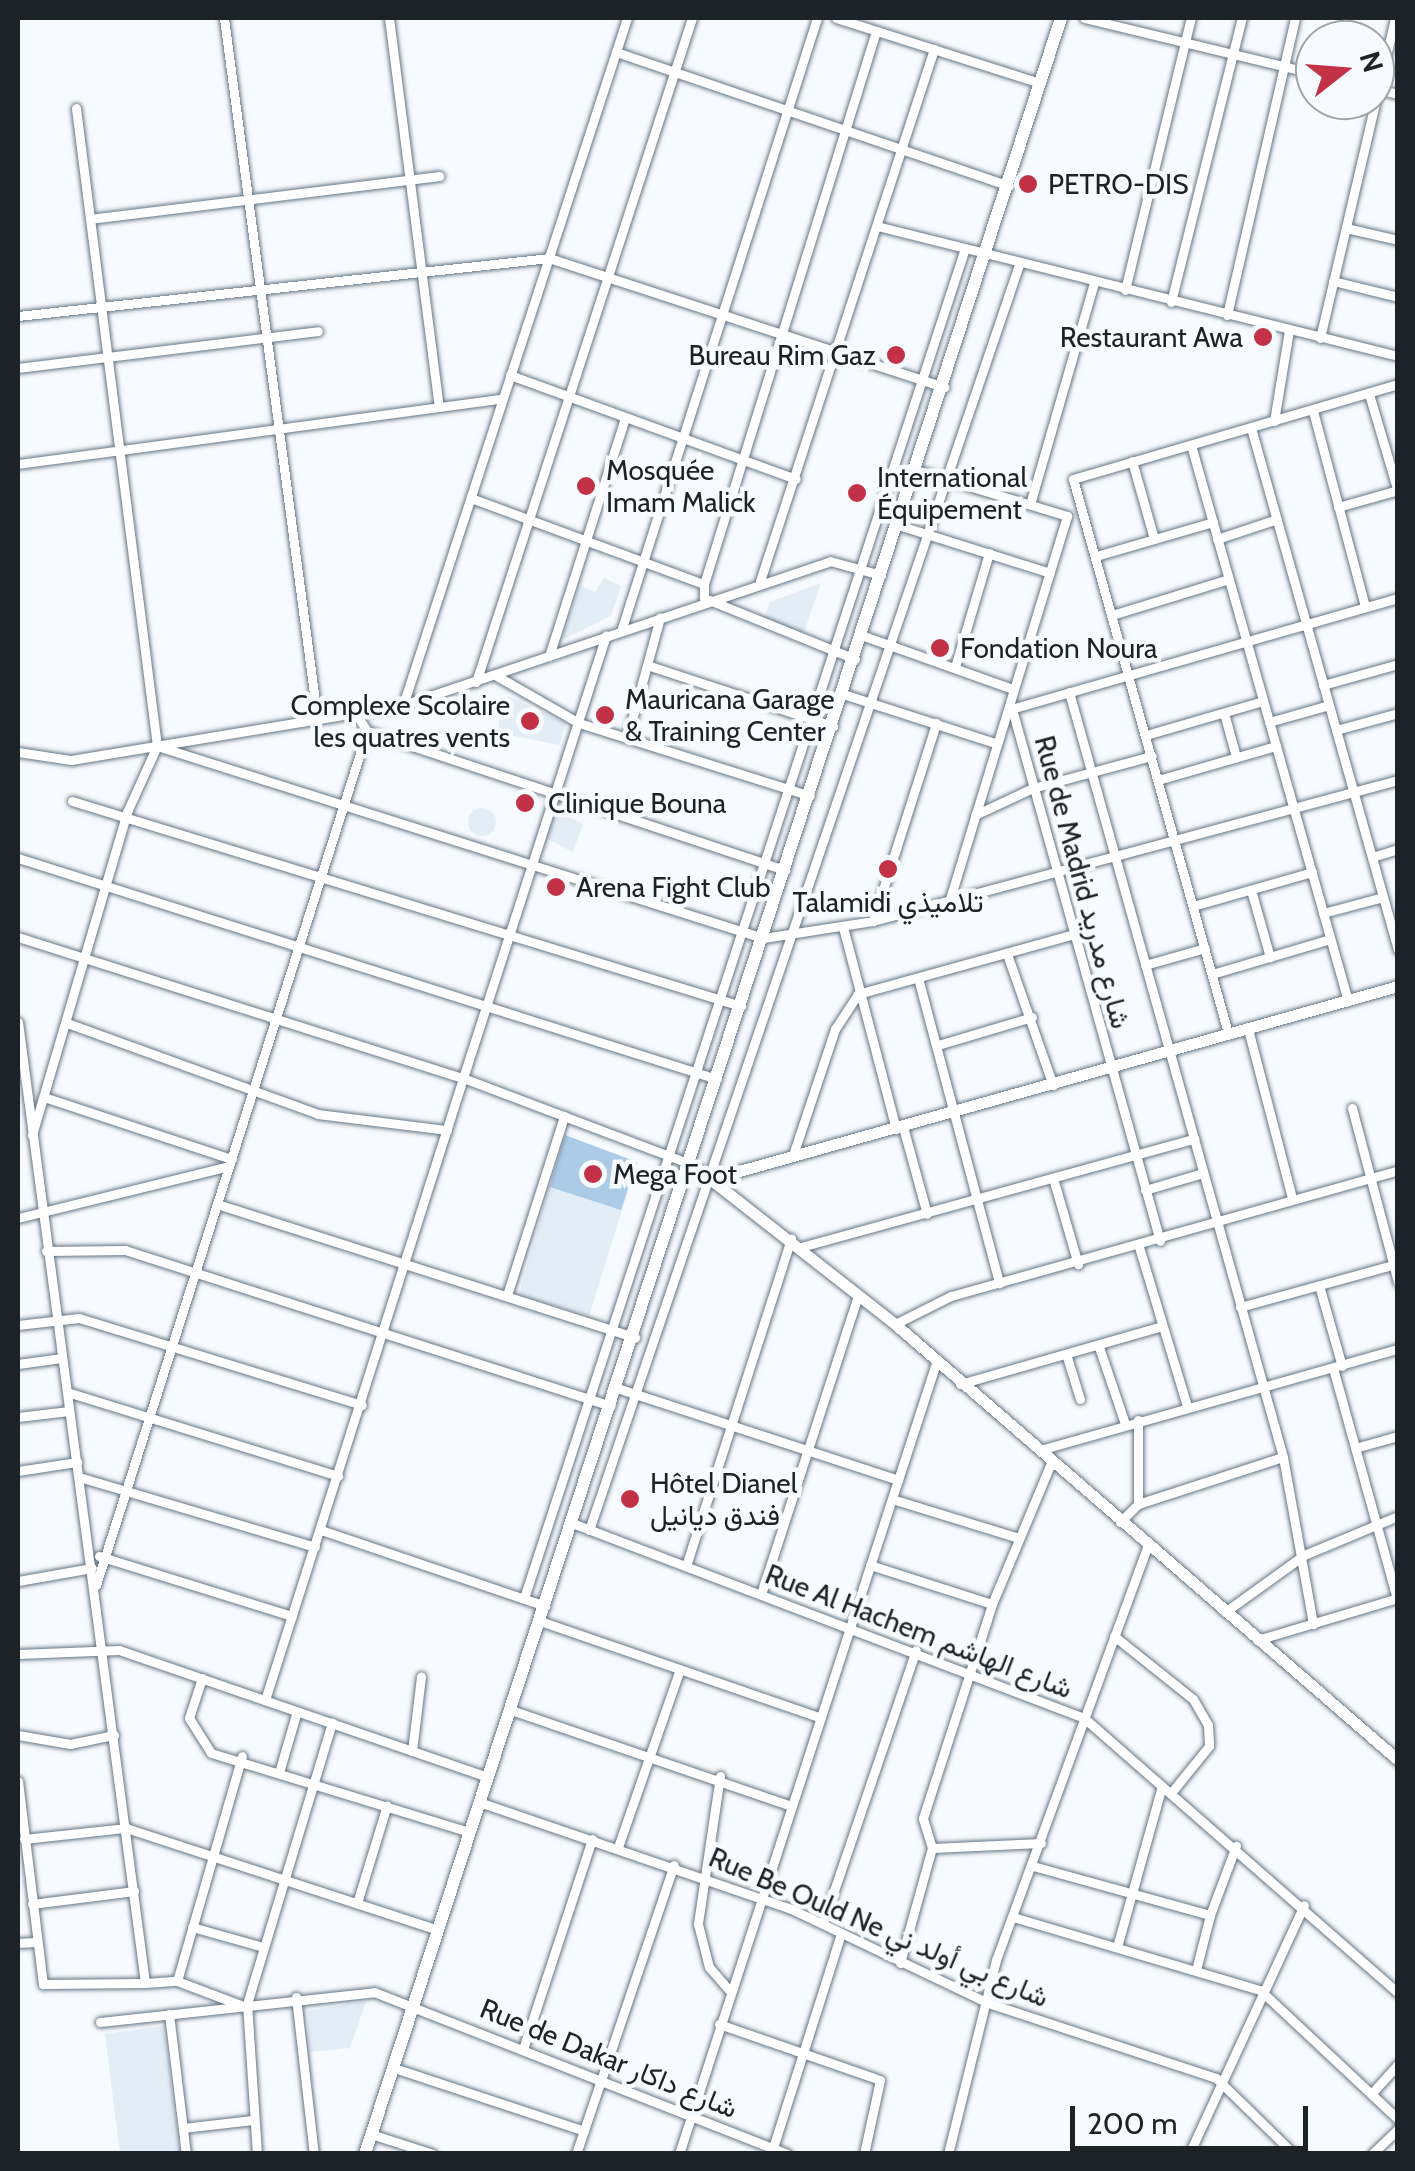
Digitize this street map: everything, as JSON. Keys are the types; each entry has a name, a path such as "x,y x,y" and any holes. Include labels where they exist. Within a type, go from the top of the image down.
{"main road":[{"path":"365,2154 635,1337 1061,18"}],"street":[{"path":"224,18 317,716"},
{"path":"389,18 439,406"},
{"path":"403,705 627,18"},
{"path":"476,682 692,18"},
{"path":"621,630 817,18"},
{"path":"836,18 1040,82"},
{"path":"1084,18 1295,69"},
{"path":"1124,290 1191,18"},
{"path":"1172,302 1242,18"},
{"path":"1227,315 1295,18"},
{"path":"704,598 704,584 876,31"},
{"path":"760,581 934,50"},
{"path":"616,52 1009,186"},
{"path":"31,1137 68,1023 127,812 157,746 76,108"},
{"path":"1320,338 1370,120"},
{"path":"90,218 440,176"},
{"path":"877,226 986,257 1398,356"},
{"path":"1346,228 1398,240"},
{"path":"524,1598 584,1398 668,1156 827,648 964,250"},
{"path":"18,316 548,258 944,388"},
{"path":"589,1530 716,1176 924,532 1019,265"},
{"path":"1333,281 1398,297"},
{"path":"1031,501 1094,283"},
{"path":"1274,421 1289,330"},
{"path":"18,368 318,331"},
{"path":"510,376 796,479"},
{"path":"1228,1033 1074,477 1398,384"},
{"path":"1338,506 1397,491 1369,394"},
{"path":"18,464 503,398"},
{"path":"1313,411 1365,607"},
{"path":"549,656 625,418"},
{"path":"1251,428 1398,950"},
{"path":"1191,446 1348,1000"},
{"path":"1132,461 1154,540"},
{"path":"916,470 1031,501 1067,516 950,901"},
{"path":"471,498 704,584"},
{"path":"1217,539 1277,519"},
{"path":"1096,556 1212,522"},
{"path":"898,524 1050,573"},
{"path":"956,667 989,553"},
{"path":"18,752 70,760 317,716 403,705 760,581 830,562 855,564 881,575"},
{"path":"1112,615 1229,580"},
{"path":"704,598 854,659"},
{"path":"1009,710 1398,598"},
{"path":"627,738 650,666 660,617"},
{"path":"265,1700 385,1336 485,1006 536,862 606,636"},
{"path":"861,636 1013,689"},
{"path":"1323,685 1398,664"},
{"path":"650,666 833,726"},
{"path":"496,674 579,723 810,796"},
{"path":"1069,692 1283,1457 1304,1555 1313,1624"},
{"path":"843,694 995,743"},
{"path":"1146,735 1264,702"},
{"path":"1270,722 1329,706"},
{"name":"Rue de Madrid شارع مدريد","path":"1009,710 1160,1241"},
{"path":"356,712 366,731 786,870"},
{"path":"1224,713 1236,757"},
{"path":"1336,730 1398,713"},
{"path":"873,921 936,723"},
{"path":"95,1588 366,731"},
{"path":"157,746 536,862 763,938 873,921 1398,780"},
{"path":"1158,780 1276,746"},
{"path":"974,815 1033,788 1152,756"},
{"path":"72,801 127,812 741,1006"},
{"path":"1372,857 1398,849"},
{"path":"18,858 717,1079"},
{"path":"1193,906 1312,872"},
{"path":"1251,890 1270,957"},
{"path":"1323,913 1383,897"},
{"path":"842,927 858,994 927,1214"},
{"path":"792,1155 836,1029 858,994 1075,934"},
{"path":"18,937 463,1078 716,1176 895,1324 1398,1760"},
{"path":"1212,974 1330,939"},
{"path":"1145,965 1205,948"},
{"path":"1007,954 1054,1086"},
{"path":"918,978 999,1283"},
{"path":"716,1176 1054,1086 1398,986"},
{"path":"938,1045 1032,1017"},
{"path":"18,1022 146,1982"},
{"path":"68,1023 318,1114 448,1130"},
{"path":"1248,1029 1292,1198"},
{"path":"44,1096 230,1162"},
{"path":"1352,1108 1398,1282"},
{"path":"507,1295 564,1116"},
{"path":"796,1242 927,1214 1194,1139"},
{"path":"18,1218 42,1216 230,1162"},
{"path":"895,1324 999,1283 1160,1241 1214,1221 1398,1170"},
{"path":"1144,1190 1203,1173"},
{"path":"1054,1178 1078,1264"},
{"path":"218,1204 635,1337"},
{"path":"686,1566 728,1424 796,1242"},
{"path":"1139,1246 1188,1406"},
{"path":"46,1251 125,1250 191,1276 611,1406"},
{"path":"1240,1307 1393,1265"},
{"path":"1257,1640 1397,1598 1355,1448 1320,1288"},
{"path":"761,1594 858,1296"},
{"path":"18,1324 56,1320 170,1344 362,1405"},
{"path":"960,1384 1066,1357 1162,1326"},
{"path":"1099,1347 1124,1424"},
{"path":"1038,1451 1398,1349"},
{"path":"1066,1357 1080,1399"},
{"path":"18,1364 62,1358"},
{"path":"679,2154 789,1805 936,1363"},
{"path":"617,1388 898,1480"},
{"path":"67,1392 338,1476"},
{"path":"18,1417 70,1411"},
{"path":"1138,1420 1138,1504"},
{"path":"1355,1448 1398,1436"},
{"path":"1120,1522 1138,1504 1283,1457"},
{"path":"18,1472 77,1462"},
{"path":"900,1963 932,1848 924,1818 992,1604 1051,1463"},
{"path":"79,1477 315,1547"},
{"path":"892,1499 1019,1538"},
{"path":"1225,1612 1304,1555 1398,1516"},
{"name":"Rue Al Hachem شارع الهاشم","path":"572,1524 916,1650 1084,1718 1304,1905 1398,1992"},
{"path":"321,1530 545,1606"},
{"path":"948,2154 1013,1917 1148,1546"},
{"path":"90,1553 292,1616"},
{"path":"870,1565 992,1604"},
{"path":"18,1582 92,1568"},
{"path":"540,1622 821,1718"},
{"path":"1114,1636 1193,1699 1208,1726 1210,1746 1166,1790 1117,1947"},
{"path":"18,1654 102,1646 488,1777"},
{"path":"823,1924 916,1650"},
{"path":"618,1848 680,1670"},
{"path":"412,1751 421,1677"},
{"path":"202,1678 189,1718 198,1744 470,1832"},
{"path":"512,1710 652,1752 789,1805"},
{"path":"280,1769 297,1711"},
{"path":"257,2154 244,2004 332,1723"},
{"path":"18,1735 70,1744 114,1735"},
{"path":"178,1981 242,1756"},
{"path":"720,1776 698,1924 709,1967 729,1990"},
{"path":"18,1781 23,1872 32,1904 43,1984 54,1991 178,1981 244,2004"},
{"name":"Rue Be Ould Ne شارع بي أولد ني","path":"479,1802 760,1898 988,2003 1216,2078 1294,2154"},
{"path":"357,1903 387,1805"},
{"path":"24,1839 126,1828 438,1930"},
{"path":"524,2046 592,1839"},
{"path":"932,1848 1042,1843"},
{"path":"1196,1970 1210,1916 1236,1846"},
{"path":"576,2154 674,1866"},
{"path":"1033,1866 1130,1898 1210,1916"},
{"path":"32,1904 134,1891"},
{"path":"1188,2154 1216,2078 1304,1905"},
{"path":"1013,1917 1260,1990 1398,2119"},
{"path":"192,1926 263,1948"},
{"path":"773,2152 841,1934"},
{"path":"18,1943 35,1942"},
{"name":"Rue de Dakar شارع داكار","path":"100,2022 364,1990 524,2046 693,2114 773,2152 787,2154"},
{"path":"296,1997 314,2154"},
{"path":"168,2014 186,2154"},
{"path":"719,2024 882,2084 864,2154"},
{"path":"1372,2092 1398,2064"},
{"path":"394,2068 584,2131"},
{"path":"182,2128 253,2120"},
{"path":"1372,2154 1398,2128"},
{"path":"372,2134 433,2154"}],"shaded area":[{"path":"604,578 621,586 611,616 562,640 580,585 595,592"},
{"path":"821,583 802,638 761,626 770,602"},
{"name":"Complexe Scolaire les quatres vents","path":"508,696 566,723 559,745 495,732"},
{"path":"482,808 492,812 496,822 492,832 482,836 472,832 468,822 472,812"},
{"path":"554,809 583,824 573,852 544,837"},
{"name":"Mega Foot","path":"565,1135 637,1162 621,1210 550,1187"},
{"path":"562,1139 637,1162 589,1316 519,1295"},
{"path":"366,2001 350,2048 309,2052 308,2011"},
{"path":"164,2026 180,2153 120,2153 105,2034"}],"place":[{"name":"PETRO-DIS","path":"1028,184"},
{"name":"Restaurant Awa","path":"1263,337"},
{"name":"Bureau Rim Gaz","path":"896,355"},
{"name":"Mosquée Imam Malick","path":"586,486"},
{"name":"International Équipement","path":"857,493"},
{"name":"Fondation Noura","path":"940,648"},
{"name":"Mauricana Garage & Training Center","path":"605,715"},
{"name":"Complexe Scolaire les quatres vents","path":"530,721"},
{"name":"Clinique Bouna","path":"525,803"},
{"name":"Talamidi تلاميذي","path":"888,869"},
{"name":"Arena Fight Club","path":"556,887"},
{"name":"Mega Foot","path":"593,1174"},
{"name":"Hôtel Dianel فندق ديانيل","path":"630,1499"}]}
